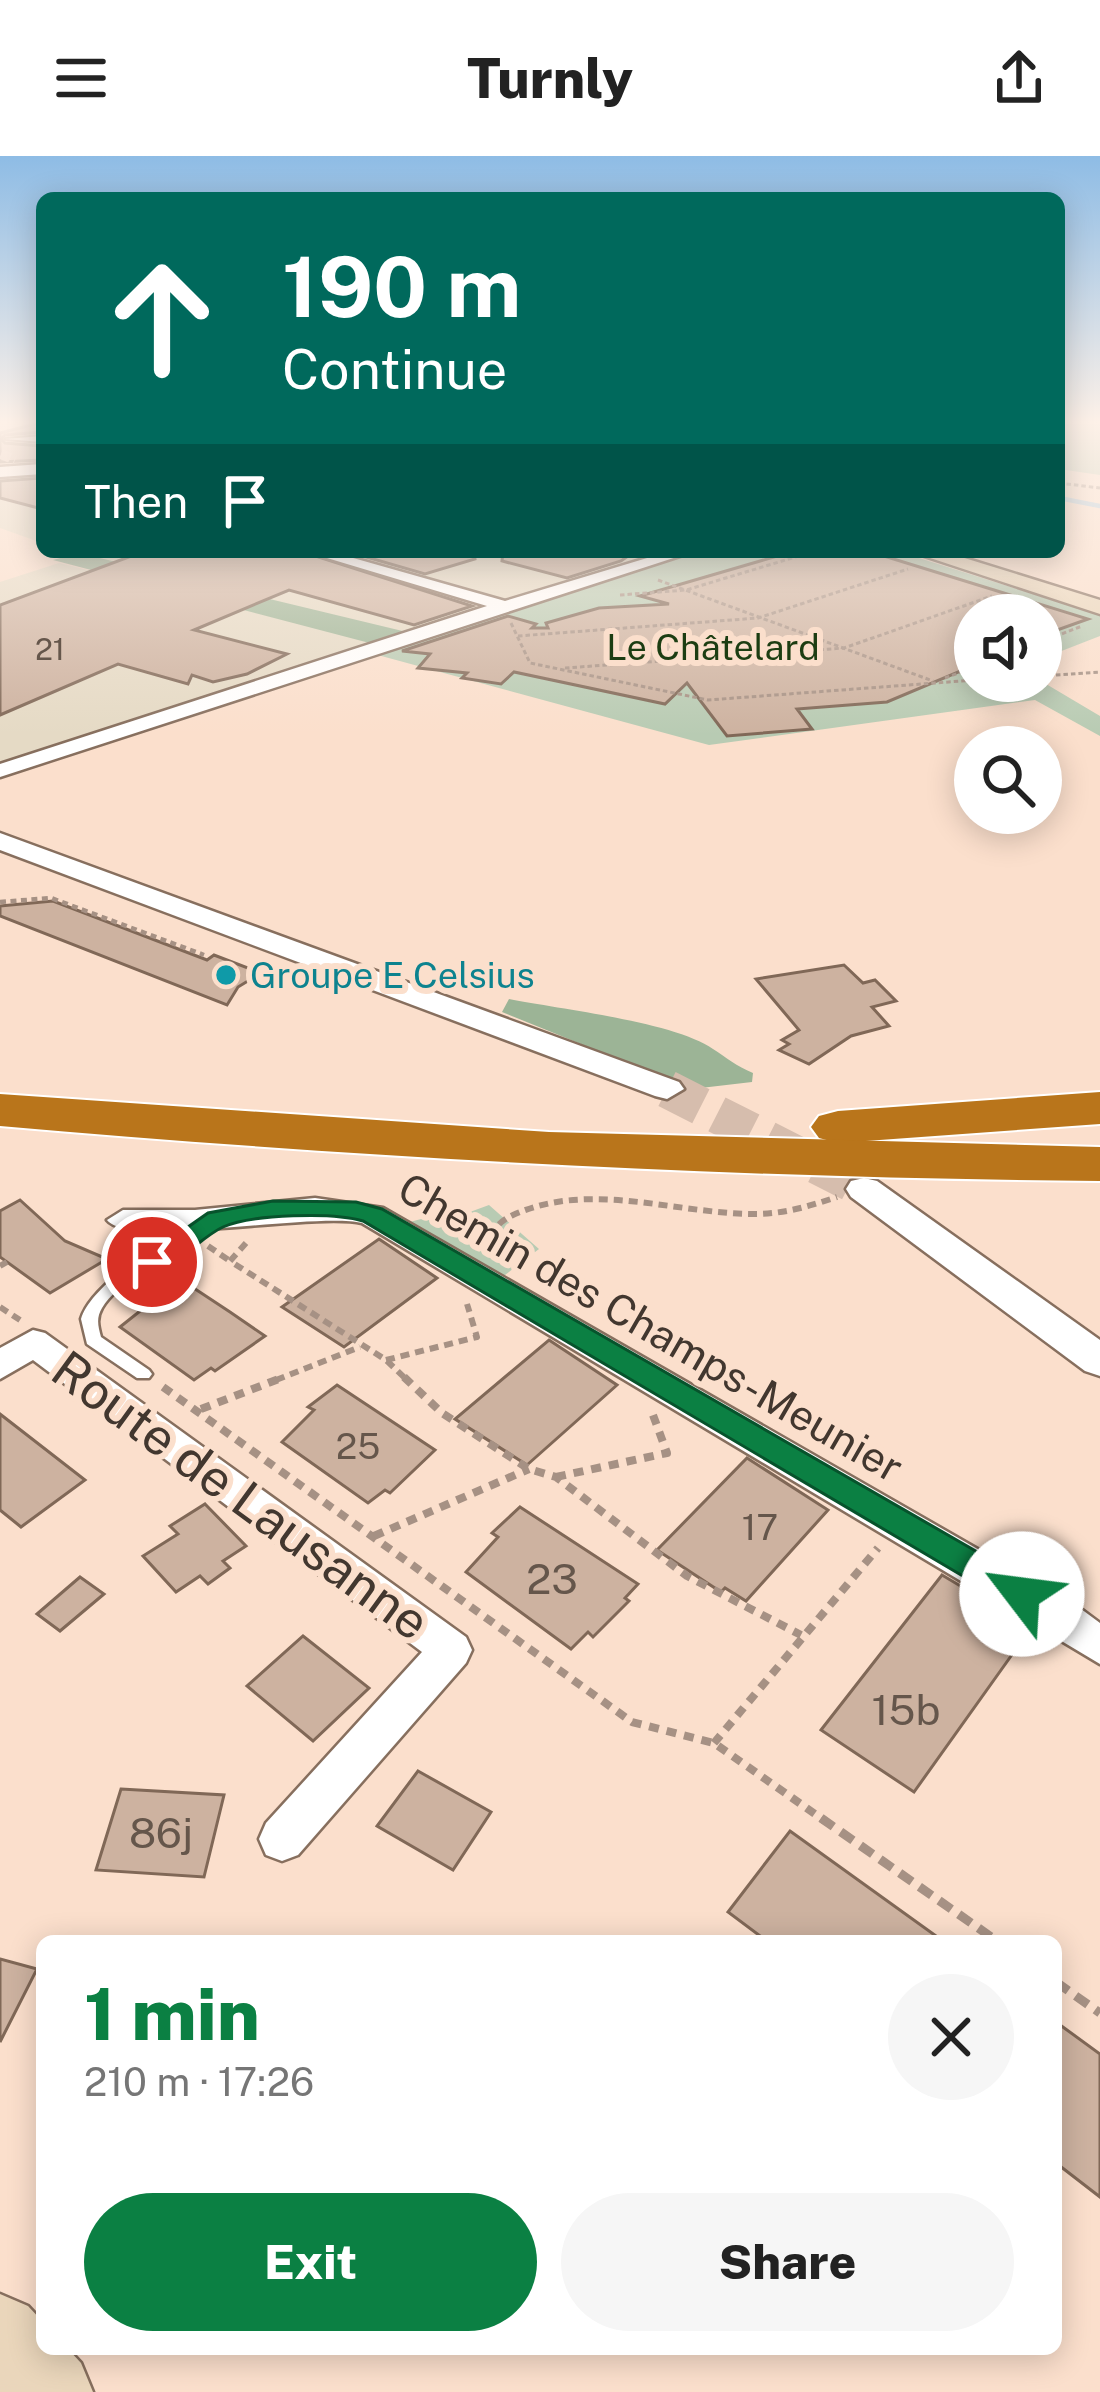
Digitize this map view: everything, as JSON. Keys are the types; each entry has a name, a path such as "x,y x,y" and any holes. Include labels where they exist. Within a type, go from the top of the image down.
{"highway":[{"path":"0,1077 478,1113 832,1128 1100,1131"},
{"path":"832,1128 1100,1108"},
{"path":"0,1109 295,1134 664,1156 1100,1164"}],"main road":[{"path":"922,558 1098,614"},
{"path":"0,2334 52,2392"}],"street":[{"path":"335,558 505,609"},
{"path":"0,771 663,558"},
{"path":"0,841 667,1089"},
{"path":"853,1192 1100,1360"},
{"name":"Chemin des Champs-Meunier","path":"123,1220 219,1237 273,1210 356,1210 459,1264 1061,1618 1100,1646"},
{"name":"Route de Lausanne","path":"0,1366 33,1342 452,1650 282,1839"}],"lane":[{"path":"143,1373 93,1340 88,1323 93,1306 112,1288 219,1237"}],"path":[{"path":"686,590 792,558"},
{"path":"518,636 758,618 922,558"},
{"path":"627,568 935,682 954,675"},
{"path":"555,669 844,649 1004,592"},
{"path":"505,609 530,663 708,700 954,681"},
{"path":"1062,632 1098,614"},
{"path":"1062,675 1100,672"},
{"path":"0,902 52,898 205,955"},
{"path":"386,1360 477,1337 459,1264 509,1216 565,1200 757,1215 804,1209 853,1192"},
{"path":"219,1237 230,1261 386,1360 442,1413 529,1469 556,1477 686,1576 801,1635"},
{"path":"230,1261 248,1240"},
{"path":"199,1410 360,1347"},
{"path":"143,1373 632,1721 714,1743 989,1935"},
{"path":"556,1477 667,1453 648,1401"},
{"path":"374,1535 529,1469"},
{"path":"714,1743 893,1532"},
{"path":"1062,1986 1100,2013"}],"shaded area":[{"path":"36,526 36,541 0,528"},
{"path":"98,558 664,558 415,634"},
{"path":"59,563 381,646 0,764 0,582"}],"green space":[{"path":"100,558 415,634 381,646 53,560"},
{"name":"Le Châtelard","path":"665,558 919,558 1033,594 954,594 954,702 1021,702 709,745 363,651"},
{"name":"Le Châtelard","path":"1062,603 1100,615 1100,636 1062,651"},
{"name":"Le Châtelard","path":"1062,693 1100,716 1100,736 1039,702 1062,702"},
{"path":"509,999 672,1031 753,1073 752,1082 692,1089 502,1012"},
{"path":"489,1205 539,1249 501,1278 406,1223 455,1210 459,1216"}],"building":[{"path":"126,558 322,558 472,606 414,625 289,590 194,630 287,654 247,674 213,682 192,675 188,684 118,664 0,715 0,605"},
{"path":"370,558 475,558 425,574"},
{"path":"502,558 625,558 567,578"},
{"name":"Le Châtelard","path":"770,558 890,558 1007,594 954,594 954,674 887,702 797,709 812,729 727,736 687,683 665,704 514,672 501,684 462,678 467,673 418,668 430,654 402,651 508,616 536,624 532,628 548,628 546,623 599,608 669,604 640,596"},
{"name":"Le Châtelard","path":"1062,611 1088,619 1062,628"},
{"path":"53,901 207,960 214,955 261,973 238,987 227,1005 0,916 0,906"},
{"path":"844,965 863,983 875,980 896,1001 872,1007 889,1026 851,1036 809,1064 779,1050 789,1044 782,1040 799,1030 756,979"},
{"path":"20,1200 65,1241 107,1259 50,1293 0,1257 0,1211"},
{"path":"379,1239 437,1278 344,1347 282,1307"},
{"path":"177,1277 265,1336 194,1380 120,1327 154,1300 149,1296"},
{"path":"549,1340 617,1385 527,1465 455,1419"},
{"path":"337,1385 435,1450 390,1493 385,1490 368,1503 282,1442 314,1410 308,1407"},
{"path":"0,1414 85,1480 21,1527 0,1510"},
{"path":"747,1458 828,1510 746,1601 725,1588 721,1592 657,1550"},
{"path":"205,1504 246,1546 223,1561 230,1568 208,1584 200,1576 176,1592 143,1556 178,1534 170,1526"},
{"path":"520,1507 638,1584 625,1598 629,1601 593,1637 588,1632 571,1649 466,1572 498,1537 492,1533"},
{"path":"942,1575 1031,1628 914,1792 821,1730"},
{"path":"80,1577 104,1594 60,1631 37,1614"},
{"path":"303,1636 369,1688 313,1741 247,1686"},
{"path":"418,1771 491,1812 453,1870 377,1826"},
{"path":"121,1789 224,1795 204,1877 96,1870"},
{"path":"790,1831 935,1935 759,1935 728,1912"},
{"path":"0,1959 36,1971 0,2042"},
{"path":"1062,2026 1100,2054 1100,2197 1062,2168"}],"tunnel":[{"path":"667,1089 864,1189"}],"place":[{"name":"Groupe E Celsius","path":"226,975"}],"route":[{"path":"152,1262 218,1219 273,1210 356,1210 372,1215 1022,1594"}]}
